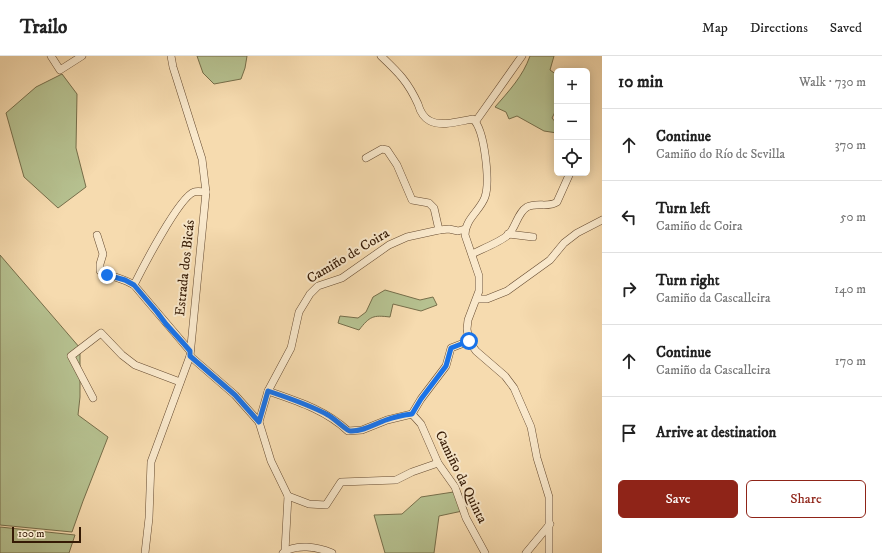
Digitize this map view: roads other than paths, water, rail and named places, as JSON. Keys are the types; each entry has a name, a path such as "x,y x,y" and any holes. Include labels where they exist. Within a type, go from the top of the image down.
{"street":[{"path":"51,56 60,70 82,56"},
{"name":"Estrada dos Bicás","path":"144,553 149,518 151,462 190,353 206,192 202,159 171,56"},
{"path":"381,56 402,76 411,88 422,114 430,121 440,123 473,119 476,121 480,130 487,189 484,199 467,223 465,229 465,235 479,276 479,291 468,320 467,329 469,341 476,351 505,376 514,388 531,427 537,458 549,497 549,553"},
{"path":"476,121 522,56"},
{"path":"366,158 382,149 387,150 397,165 412,200 430,203 434,208 439,230"},
{"path":"472,254 508,234 521,213 528,207 537,205 554,205 557,202 569,176"},
{"path":"134,285 160,236 186,198 194,192 206,192"},
{"path":"477,299 487,300 507,292 550,260 564,243 577,233 602,220"},
{"name":"Camiño de Coira","path":"259,422 268,391 291,348 299,312 310,294 318,286 342,278 389,245 407,237 439,230 449,229 458,231 465,229"},
{"path":"508,234 532,238"},
{"path":"97,235 103,254 100,270 107,275 125,280 134,285 190,353 235,395 259,422 271,460 288,496 284,552"},
{"path":"93,398 71,356 101,333 122,355 136,365 180,382"},
{"path":"268,391 302,403 327,415 338,421 348,431 352,432 362,430 388,420 412,414 421,399 446,366 451,348 469,341"},
{"name":"Camiño da Quinta","path":"412,414 421,424 438,463 455,487 466,518 485,553"},
{"path":"288,496 309,504 326,505 342,482 396,480 412,472 438,463"},
{"path":"526,553 550,524"},
{"path":"284,552 292,547 307,547 323,549 332,553"}]}
